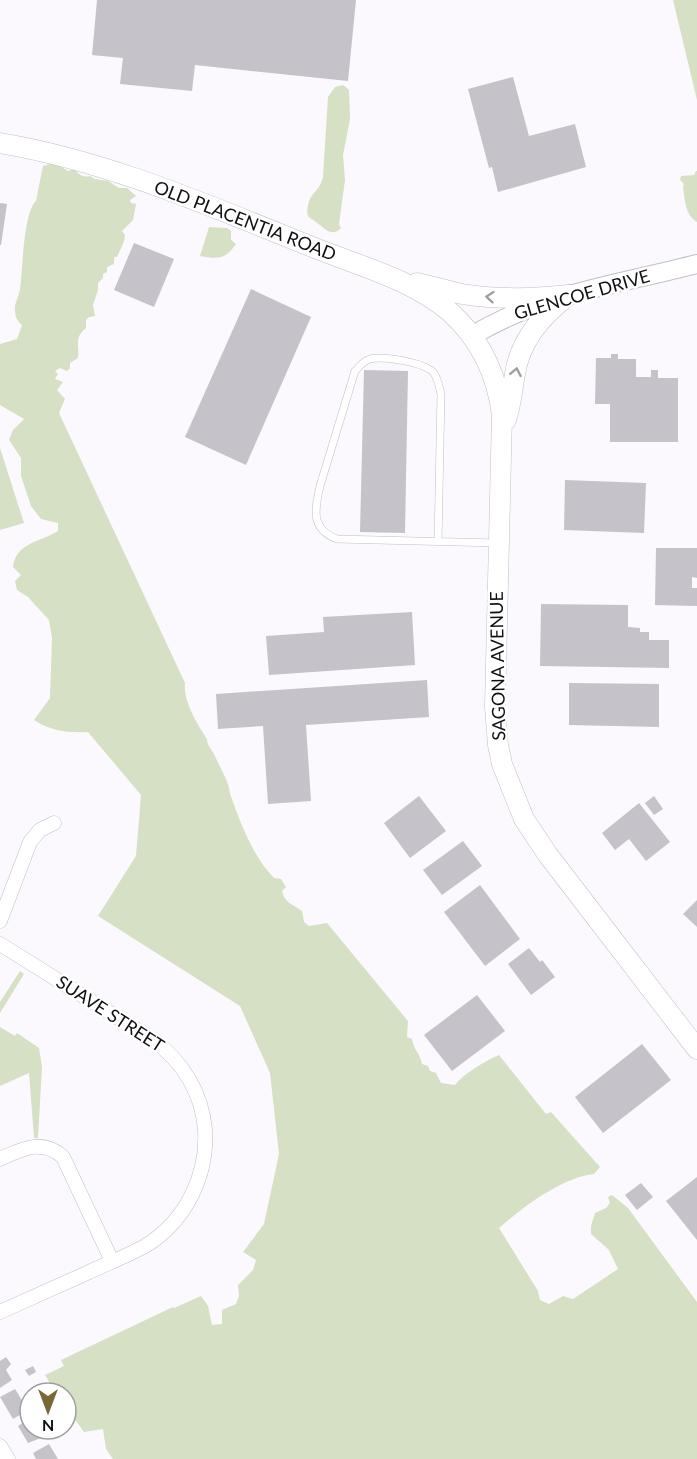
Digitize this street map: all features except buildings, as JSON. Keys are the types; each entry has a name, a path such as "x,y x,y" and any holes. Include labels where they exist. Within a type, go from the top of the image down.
{"main road":[{"name":"OLD PLACENTIA ROAD","path":"0,143 39,149 121,173 393,279 435,301 472,336"},
{"path":"393,279 484,297 569,295"},
{"path":"503,429 511,402 517,366 525,342 546,315 569,295"},
{"name":"SAGONA AVENUE","path":"472,336 483,352 495,381 503,429 498,543 496,716 498,745 508,782 524,819 548,855 697,1049"}],"street":[{"name":"GLENCOE DRIVE","path":"472,336 520,310 569,295 697,264"},
{"path":"0,921 30,842 40,830 54,823"},
{"name":"SUAVE STREET","path":"0,944 171,1054 187,1075 199,1100 204,1124 205,1149 200,1173 191,1197 178,1217 163,1233 146,1245 0,1312"},
{"path":"0,1159 35,1146 48,1148 63,1157 112,1261"},
{"path":"0,1446 8,1459"}],"lane":[{"path":"438,542 441,394 438,382 434,373 417,364 372,358 363,362 355,371 320,486 316,505 319,526 327,535 337,539 438,542 498,543"}],"green space":[{"path":"673,0 697,0 697,100"},
{"path":"343,85 349,90 350,119 343,155 345,180 339,224 341,228 331,232 309,217 307,210 309,201 323,177 328,97 335,87"},
{"path":"56,164 68,171 75,169 82,176 108,181 119,188 127,188 136,196 130,200 131,203 136,204 133,220 122,231 125,235 122,246 117,257 114,257 114,264 107,267 107,272 103,274 103,278 98,283 93,305 95,316 86,320 86,328 78,342 78,358 70,363 67,371 60,368 55,371 58,374 55,379 63,382 57,390 65,399 59,413 185,683 188,705 226,779 238,817 248,839 266,869 274,878 281,879 286,887 282,891 284,897 302,911 304,922 309,926 327,923 408,1021 407,1037 412,1039 422,1064 436,1073 441,1083 455,1085 475,1068 499,1055 546,1114 551,1112 600,1167 594,1174 582,1176 556,1187 499,1228 538,1291 540,1300 549,1304 563,1296 573,1299 618,1269 609,1250 591,1234 591,1226 595,1213 606,1208 610,1203 608,1197 612,1195 628,1208 697,1302 697,1459 113,1459 106,1449 103,1429 84,1432 78,1424 78,1381 49,1381 45,1375 64,1366 61,1360 201,1296 208,1306 212,1325 222,1324 222,1310 236,1304 239,1296 238,1285 253,1270 256,1260 243,1252 264,1224 279,1154 270,1073 240,1006 98,916 136,856 141,795 88,732 60,730 47,727 34,720 50,698 52,638 49,620 28,597 17,590 15,581 21,575 13,567 18,553 23,548 58,531 58,523 41,519 31,506 21,476 21,458 9,440 13,430 24,419 0,405 0,344 17,339 22,325 16,318 15,308 20,289 28,217 36,201 43,166"},
{"path":"696,171 697,222 686,207 684,184 680,180 681,176 694,175"},
{"path":"209,227 227,228 231,231 231,240 236,244 225,256 216,258 200,256"},
{"path":"0,448 24,523 0,530"},
{"path":"20,971 24,974 0,1013 0,1002"},
{"path":"0,1027 15,1036 17,1033 39,1048 42,1067 38,1138 34,1138 29,1073 0,1086"}]}
